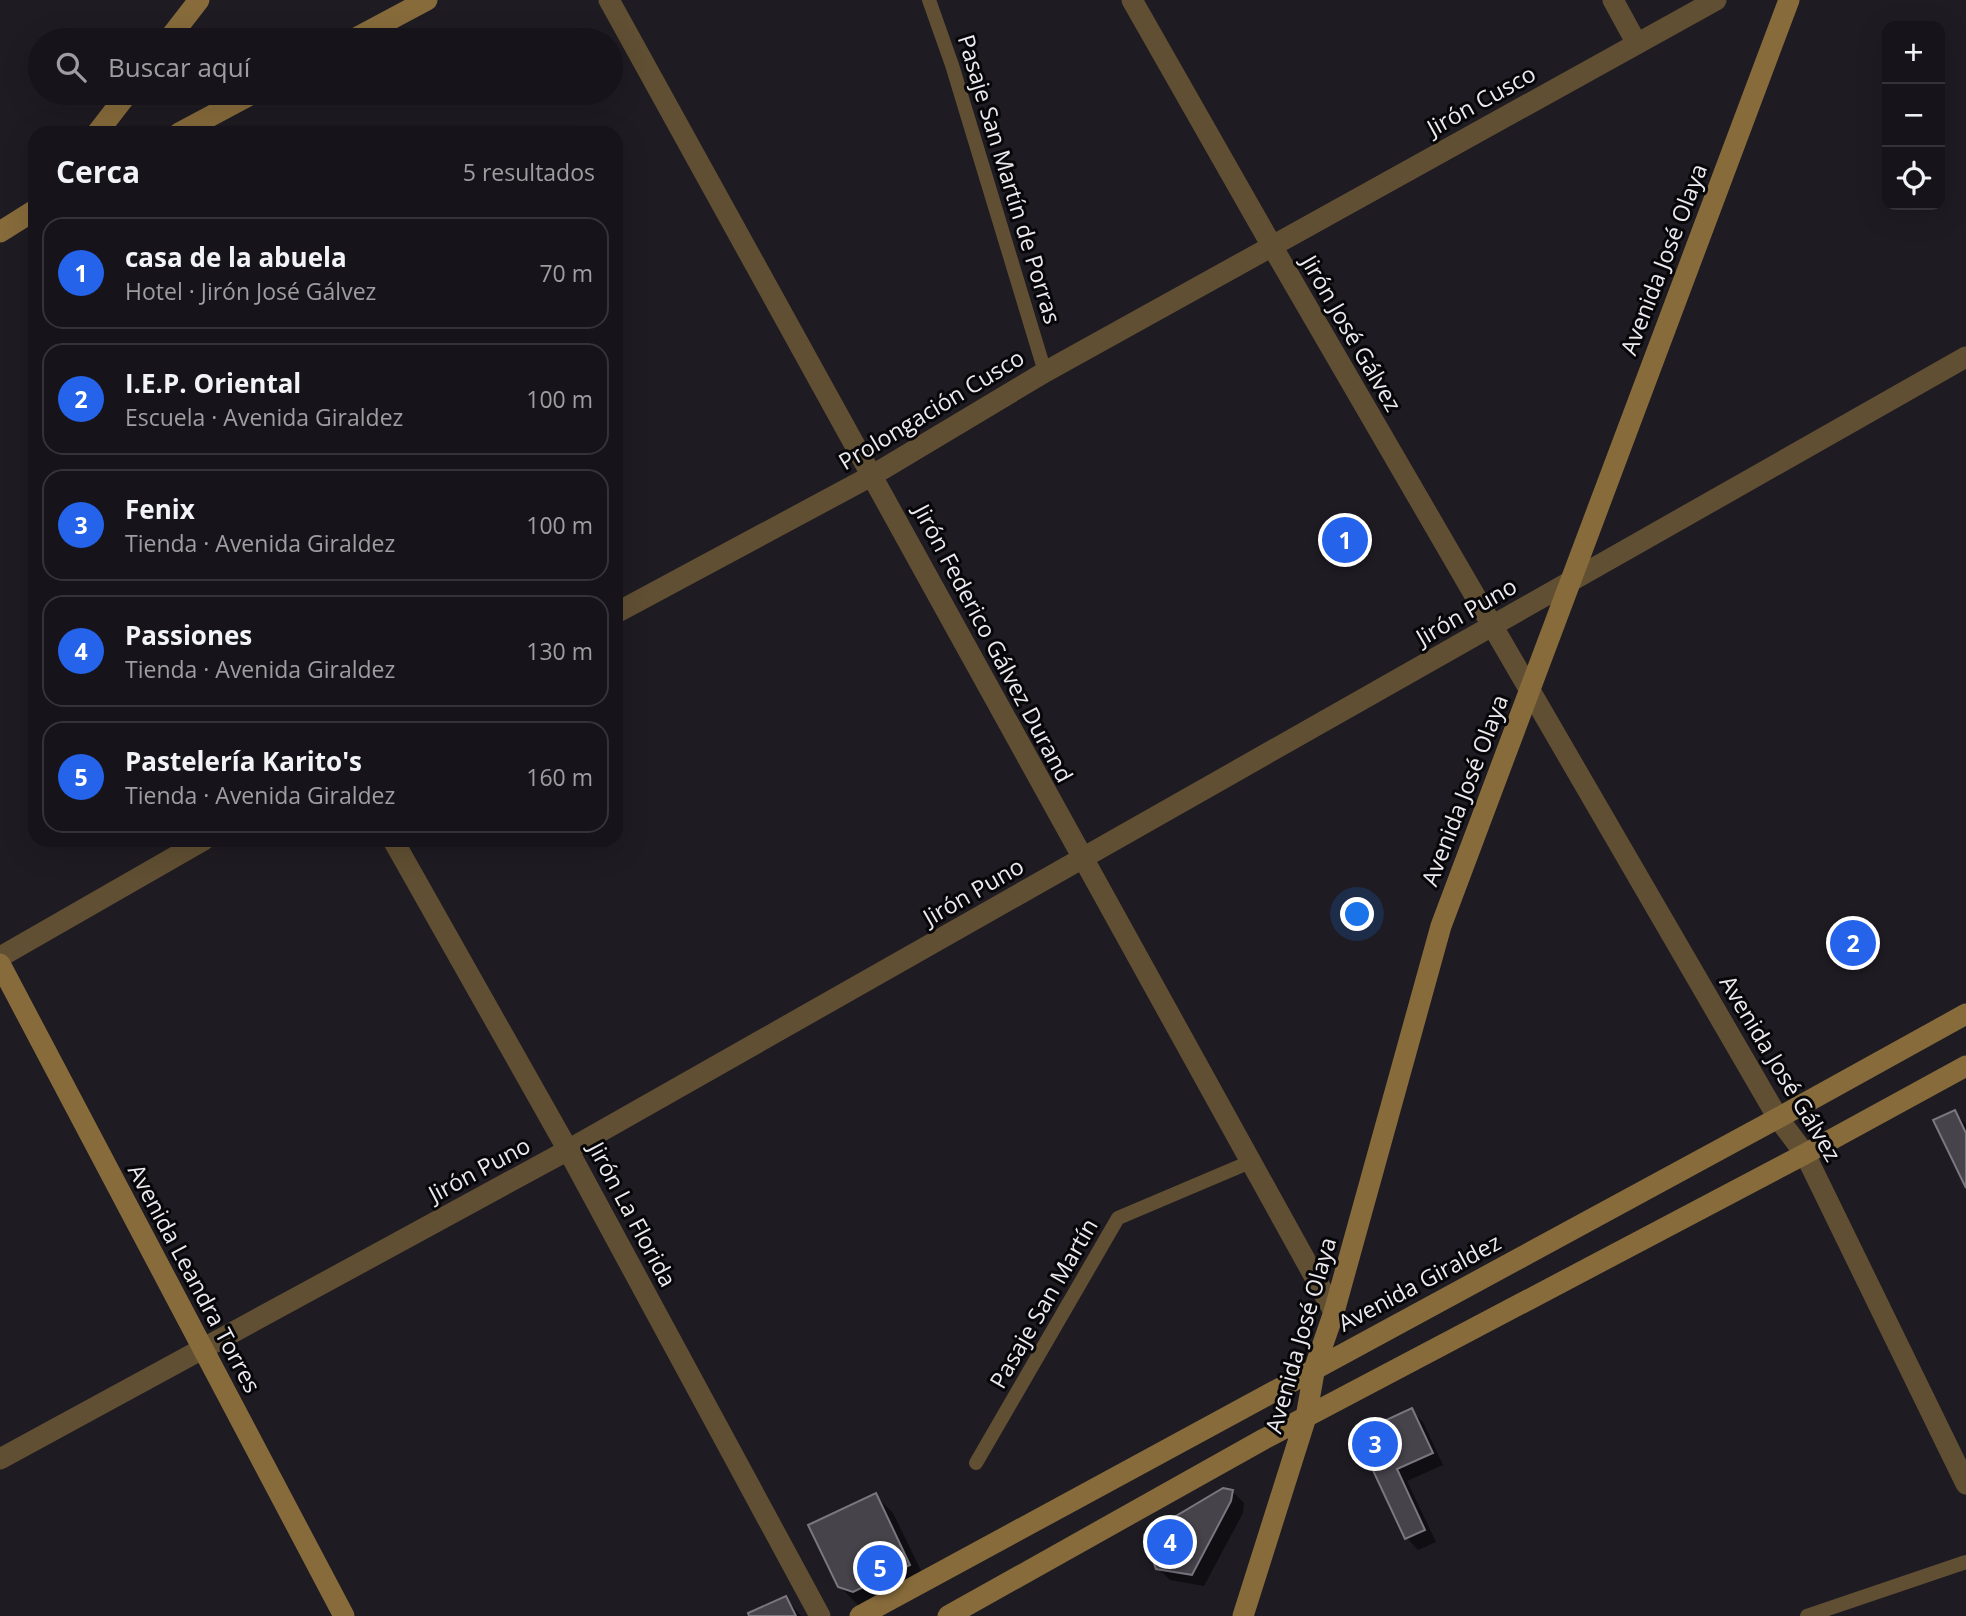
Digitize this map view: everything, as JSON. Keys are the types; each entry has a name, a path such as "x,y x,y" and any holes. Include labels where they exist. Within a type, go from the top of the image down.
{"street":[{"path":"177,28 199,0"},
{"path":"374,28 427,0"},
{"name":"Jirón Federico Gálvez Durand","path":"609,0 1334,1312"},
{"name":"Jirón José Gálvez","path":"1132,0 1272,247 1530,690"},
{"path":"1613,0 1637,44"},
{"name":"Jirón Cusco","path":"1272,247 1716,0"},
{"name":"Avenida José Olaya","path":"1243,1616 1306,1418 1315,1367 1334,1312 1441,926 1788,0"},
{"path":"102,126 119,105"},
{"path":"192,126 232,105"},
{"path":"0,232 28,215"},
{"name":"Prolongación Cusco","path":"623,609 873,475 1045,372 1272,247"},
{"name":"Jirón Puno","path":"0,1459 568,1150 1966,357"},
{"name":"Avenida José Gálvez","path":"1530,690 1778,1118 1805,1154 1966,1484"},
{"path":"0,957 192,847"},
{"name":"Jirón La Florida","path":"397,847 568,1150 820,1616"},
{"name":"Avenida Leandra Torres","path":"0,964 344,1616"},
{"name":"Avenida Giraldez","path":"860,1616 1966,1014"},
{"path":"948,1616 1306,1418 1966,1066"}],"lane":[{"name":"Pasaje San Martín de Porras","path":"929,0 1045,372"},
{"name":"Pasaje San Martín","path":"976,1463 1118,1218 1250,1162"},
{"path":"1807,1616 1966,1562"}],"building":[{"path":"1955,1110 1966,1133 1966,1188 1933,1120"},
{"path":"1412,1408 1433,1453 1397,1469 1425,1530 1405,1539 1356,1434"},
{"path":"1223,1488 1233,1490 1231,1501 1192,1575 1156,1569 1144,1535"},
{"path":"876,1493 910,1565 853,1592 838,1587 808,1525"},
{"path":"786,1596 796,1616 749,1616 748,1613"}],"place":[{"name":"casa de la abuela","path":"1345,540"},
{"name":"I.E.P. Oriental","path":"1853,943"},
{"name":"Fenix","path":"1375,1444"},
{"name":"Passiones","path":"1170,1542"},
{"name":"Pastelería Karito's","path":"880,1568"}]}
